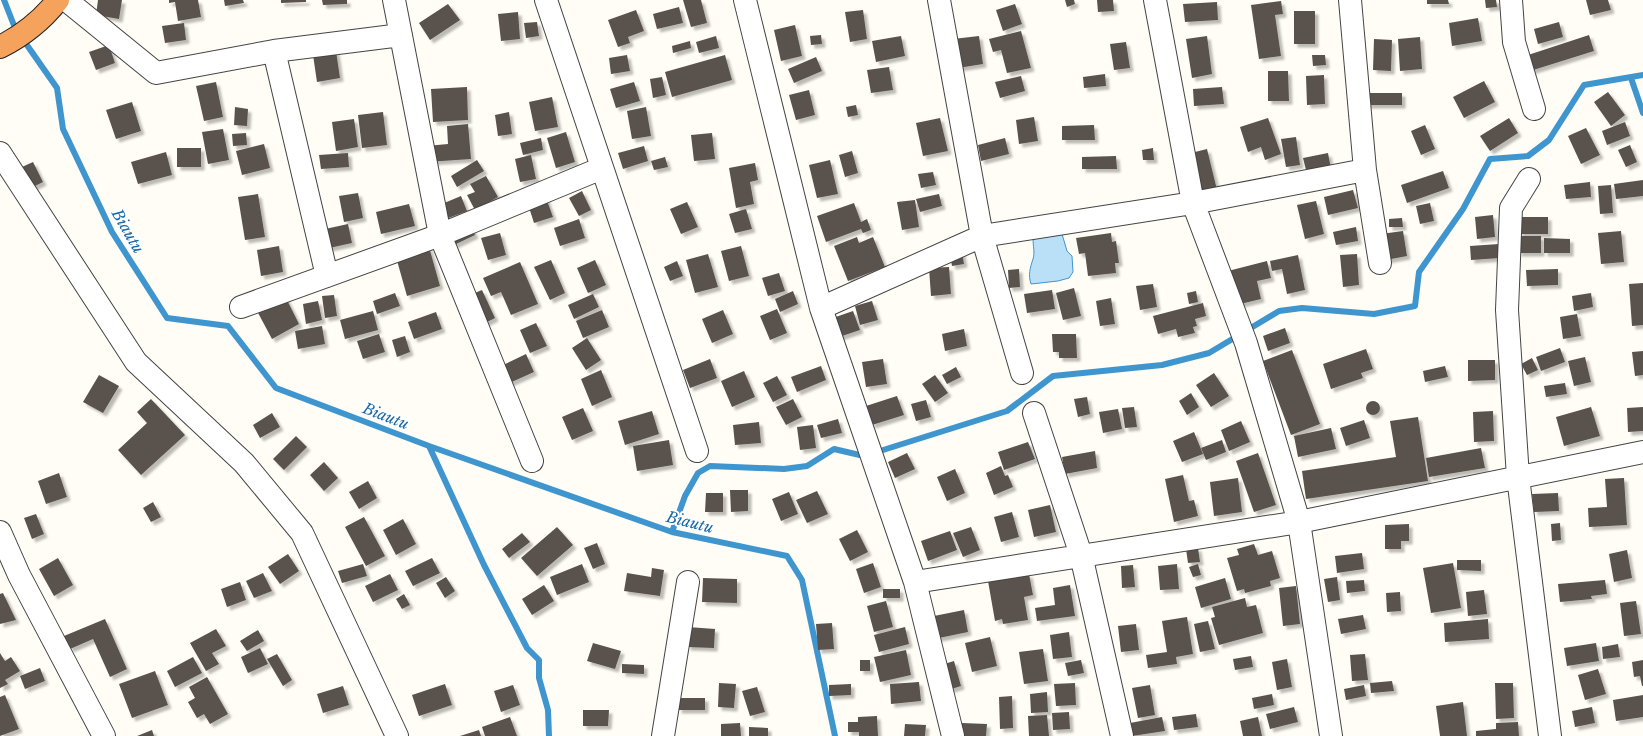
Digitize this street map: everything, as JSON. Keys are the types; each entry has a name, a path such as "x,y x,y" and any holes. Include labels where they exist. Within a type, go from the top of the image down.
{"highway":[{"path":"2,47 49,12 58,0"}],"street":[{"path":"66,0 156,73 274,50 401,34"},
{"path":"394,0 440,235 532,461"},
{"path":"546,0 697,451"},
{"path":"745,0 821,308 870,455 915,582 953,736"},
{"path":"939,0 982,236 1022,373"},
{"path":"1155,0 1193,203 1242,335 1298,522 1331,736"},
{"path":"1350,0 1365,170 1380,263"},
{"path":"1511,0 1514,42 1534,109"},
{"path":"274,50 327,276"},
{"path":"0,153 136,362 244,463 302,533 397,736"},
{"path":"241,307 440,235 602,168"},
{"path":"821,308 982,236 1193,203 1365,170"},
{"path":"1529,179 1511,208 1507,310 1518,477 1550,736"},
{"path":"1034,413 1081,555 1122,736"},
{"path":"915,582 1298,522 1643,452"},
{"path":"0,532 9,577 104,736"},
{"path":"664,736 688,582"}],"water":[{"path":"1062,234 1067,251 1072,256 1073,272 1069,278 1058,281 1031,284 1030,268 1034,257 1033,239"}],"building":[{"path":"98,0 122,0 119,19 96,15"},
{"path":"169,0 198,0 201,17 178,21 175,2 169,3"},
{"path":"224,0 243,0 244,3 225,6"},
{"path":"281,0 306,0 306,2 281,3"},
{"path":"322,0 347,0 347,4 323,5"},
{"path":"683,0 701,0 707,23 691,27"},
{"path":"1065,0 1074,0 1075,4 1067,7"},
{"path":"1097,0 1113,0 1114,11 1098,12"},
{"path":"1427,0 1448,0 1449,4 1427,4"},
{"path":"1485,0 1496,0 1497,7 1486,8"},
{"path":"1586,0 1608,0 1611,10 1590,15"},
{"path":"1281,1 1283,14 1275,15 1281,56 1259,59 1251,5"},
{"path":"1217,2 1218,20 1185,22 1183,4"},
{"path":"448,4 460,20 430,40 419,23"},
{"path":"1015,4 1022,24 1003,31 996,10"},
{"path":"679,7 683,23 657,29 653,14"},
{"path":"636,10 644,31 628,37 630,43 618,47 608,20"},
{"path":"863,10 867,39 850,42 845,12"},
{"path":"1294,11 1315,11 1315,44 1294,44"},
{"path":"518,12 520,39 501,41 498,14"},
{"path":"1478,18 1482,41 1452,46 1449,23"},
{"path":"537,22 539,36 526,38 524,23"},
{"path":"1559,22 1563,37 1538,44 1534,29"},
{"path":"184,23 186,40 165,43 162,26"},
{"path":"795,25 802,56 781,61 774,30"},
{"path":"1021,31 1031,68 1007,73 1001,50 993,52 989,39"},
{"path":"821,35 822,44 811,45 810,36"},
{"path":"1589,35 1594,51 1530,71 1525,56"},
{"path":"716,36 719,48 699,53 696,42"},
{"path":"901,36 905,56 876,62 872,41"},
{"path":"979,36 983,64 958,68 953,39"},
{"path":"1207,36 1212,74 1192,78 1186,39"},
{"path":"1420,37 1422,69 1400,71 1398,39"},
{"path":"1374,39 1392,40 1391,71 1373,70"},
{"path":"690,41 691,48 673,53 672,46"},
{"path":"1126,42 1130,68 1114,70 1110,44"},
{"path":"109,45 115,63 96,70 89,52"},
{"path":"336,51 340,78 317,82 313,55"},
{"path":"627,55 630,71 611,74 609,58"},
{"path":"725,55 732,80 672,97 665,72"},
{"path":"1312,55 1325,55 1326,65 1313,66"},
{"path":"816,57 822,71 794,83 788,69"},
{"path":"889,67 893,90 871,93 867,70"},
{"path":"1268,71 1288,71 1289,101 1268,101"},
{"path":"1105,74 1106,86 1084,88 1083,77"},
{"path":"1324,75 1325,104 1307,105 1306,76"},
{"path":"1021,76 1025,91 1000,98 995,82"},
{"path":"662,77 666,95 653,98 650,79"},
{"path":"1484,81 1495,102 1464,118 1453,97"},
{"path":"216,82 223,117 204,121 196,86"},
{"path":"634,82 640,101 616,108 610,89"},
{"path":"467,87 468,120 433,122 431,89"},
{"path":"1222,87 1224,104 1194,106 1193,89"},
{"path":"809,90 815,115 796,120 789,95"},
{"path":"1608,92 1625,115 1611,126 1594,102"},
{"path":"1365,93 1402,93 1402,105 1365,105"},
{"path":"552,97 558,127 535,131 529,102"},
{"path":"132,102 141,131 116,139 106,110"},
{"path":"856,105 858,115 848,117 846,107"},
{"path":"235,107 248,109 247,126 234,125"},
{"path":"646,107 651,136 632,139 627,111"},
{"path":"383,112 387,145 362,148 358,115"},
{"path":"509,112 512,134 498,136 495,115"},
{"path":"1034,117 1038,141 1019,144 1016,120"},
{"path":"940,118 948,151 923,156 916,123"},
{"path":"1268,118 1281,154 1265,160 1261,147 1248,152 1240,127"},
{"path":"1509,118 1518,133 1490,151 1480,136"},
{"path":"354,119 358,147 336,151 332,122"},
{"path":"1625,122 1630,136 1607,145 1602,131"},
{"path":"468,124 471,159 427,162 426,146 448,144 447,126"},
{"path":"1094,125 1095,140 1062,140 1062,126"},
{"path":"1425,125 1435,149 1421,155 1411,131"},
{"path":"1586,128 1600,155 1581,164 1568,136"},
{"path":"223,129 229,160 208,164 202,132"},
{"path":"566,132 575,162 556,168 547,138"},
{"path":"246,133 247,145 233,146 232,134"},
{"path":"712,133 715,159 694,161 691,135"},
{"path":"1296,137 1300,165 1286,167 1281,139"},
{"path":"541,138 543,150 523,155 520,143"},
{"path":"1005,138 1009,154 981,161 978,145"},
{"path":"264,144 270,168 242,175 236,151"},
{"path":"1630,145 1637,162 1626,167 1618,150"},
{"path":"644,146 648,161 623,169 618,153"},
{"path":"177,148 201,148 201,167 177,167"},
{"path":"1153,148 1154,160 1143,160 1142,150"},
{"path":"1207,149 1218,194 1199,199 1187,154"},
{"path":"852,151 858,173 845,177 839,155"},
{"path":"166,152 172,175 138,184 131,162"},
{"path":"348,153 349,167 321,169 319,155"},
{"path":"1328,153 1331,169 1307,174 1303,158"},
{"path":"531,155 536,179 520,182 515,159"},
{"path":"1116,156 1117,169 1082,169 1082,157"},
{"path":"665,157 668,167 654,170 651,161"},
{"path":"477,160 484,171 457,187 451,176"},
{"path":"830,160 838,194 817,198 809,165"},
{"path":"33,162 43,182 21,193 11,172"},
{"path":"755,163 758,180 750,182 754,204 736,208 729,168"},
{"path":"1443,171 1449,188 1407,203 1401,185"},
{"path":"933,172 936,185 921,188 918,174"},
{"path":"486,176 498,197 475,210 467,195 475,192 470,184"},
{"path":"1643,180 1643,196 1616,199 1614,184"},
{"path":"1590,182 1591,197 1566,199 1564,185"},
{"path":"1611,185 1613,213 1600,214 1598,186"},
{"path":"1353,190 1358,208 1328,215 1324,197"},
{"path":"582,191 591,210 579,216 569,198"},
{"path":"358,193 363,218 344,222 339,196"},
{"path":"258,194 265,237 245,240 238,197"},
{"path":"939,194 942,206 920,212 916,199"},
{"path":"545,195 553,217 534,223 527,201"},
{"path":"461,196 467,211 443,220 437,206"},
{"path":"915,200 919,227 902,230 897,202"},
{"path":"1316,201 1324,234 1305,239 1297,205"},
{"path":"687,202 698,227 681,234 670,209"},
{"path":"854,203 861,222 867,219 871,230 863,233 861,229 826,242 817,216"},
{"path":"1430,203 1434,221 1420,224 1416,206"},
{"path":"409,204 415,226 381,234 376,212"},
{"path":"746,209 752,229 735,233 729,214"},
{"path":"1493,215 1495,237 1477,239 1475,217"},
{"path":"1518,217 1548,217 1548,234 1519,234"},
{"path":"1402,218 1403,227 1389,227 1389,219"},
{"path":"579,219 585,238 560,246 554,228"},
{"path":"348,224 352,243 320,250 316,231"},
{"path":"470,224 475,235 454,245 449,234"},
{"path":"1356,227 1358,241 1336,245 1333,232"},
{"path":"1403,231 1407,256 1386,260 1381,234"},
{"path":"1621,231 1624,262 1601,264 1598,233"},
{"path":"500,233 506,255 488,260 481,238"},
{"path":"1111,233 1112,242 1116,241 1119,263 1115,263 1116,273 1088,276 1085,253 1079,254 1076,238"},
{"path":"1518,236 1541,236 1541,253 1518,253"},
{"path":"857,237 859,243 873,237 885,267 848,281 834,246"},
{"path":"1544,238 1570,239 1570,253 1544,253"},
{"path":"1499,244 1500,258 1471,260 1470,246"},
{"path":"279,246 283,272 261,276 257,250"},
{"path":"741,246 749,276 729,281 721,251"},
{"path":"429,247 440,286 407,296 396,257"},
{"path":"962,252 964,264 952,266 950,255"},
{"path":"708,254 718,287 695,293 686,260"},
{"path":"1357,254 1359,285 1343,287 1340,255"},
{"path":"1298,255 1305,290 1287,294 1282,269 1272,271 1270,261"},
{"path":"551,260 565,293 550,300 534,267"},
{"path":"595,260 606,285 588,293 577,268"},
{"path":"677,261 683,276 670,281 664,267"},
{"path":"1267,261 1271,278 1257,281 1261,299 1236,305 1228,271"},
{"path":"520,262 538,304 511,315 501,292 491,296 483,278"},
{"path":"949,267 951,294 931,296 929,268"},
{"path":"1019,269 1020,287 1009,288 1008,270"},
{"path":"1558,269 1558,285 1527,286 1526,270"},
{"path":"779,273 785,291 768,296 762,278"},
{"path":"1643,283 1643,325 1632,326 1629,284"},
{"path":"1153,284 1157,307 1140,310 1136,286"},
{"path":"1074,288 1081,316 1063,320 1056,293"},
{"path":"482,290 495,318 483,324 470,295"},
{"path":"1052,290 1055,309 1027,313 1024,294"},
{"path":"793,291 798,304 780,312 775,299"},
{"path":"1196,291 1198,302 1189,304 1187,293"},
{"path":"395,293 400,306 377,314 373,301"},
{"path":"1591,293 1593,307 1574,311 1572,296"},
{"path":"284,294 299,324 272,339 256,309"},
{"path":"593,294 599,307 574,319 568,305"},
{"path":"334,295 337,316 325,318 322,296"},
{"path":"1111,298 1115,324 1100,326 1096,301"},
{"path":"318,301 322,320 306,324 303,304"},
{"path":"872,301 878,320 860,325 855,306"},
{"path":"1203,303 1206,316 1195,319 1197,326 1193,327 1195,333 1178,337 1176,329 1158,334 1153,316"},
{"path":"777,309 787,333 770,340 760,316"},
{"path":"602,310 609,327 583,338 576,321"},
{"path":"723,310 733,334 712,343 702,319"},
{"path":"373,311 378,330 345,339 340,320"},
{"path":"853,311 860,330 836,338 830,319"},
{"path":"436,312 442,329 414,339 408,322"},
{"path":"1577,314 1581,336 1563,339 1560,317"},
{"path":"536,323 547,346 530,353 520,330"},
{"path":"322,326 325,344 298,349 295,331"},
{"path":"1285,328 1290,343 1268,351 1263,336"},
{"path":"964,329 967,346 945,351 942,334"},
{"path":"379,334 385,352 363,359 357,341"},
{"path":"1052,334 1076,334 1077,358 1059,358 1059,352 1053,352"},
{"path":"405,336 410,352 397,357 392,340"},
{"path":"587,338 601,360 586,370 572,348"},
{"path":"1560,348 1565,362 1541,371 1536,357"},
{"path":"1366,349 1373,369 1361,373 1363,378 1331,389 1323,364"},
{"path":"1292,350 1320,424 1291,435 1263,361"},
{"path":"1643,351 1643,375 1635,376 1632,352"},
{"path":"526,354 534,372 505,385 497,368"},
{"path":"1585,357 1591,382 1574,386 1568,361"},
{"path":"1532,358 1538,370 1527,375 1521,364"},
{"path":"710,359 717,378 690,388 683,370"},
{"path":"883,359 887,384 866,387 862,362"},
{"path":"1468,360 1495,360 1495,380 1468,381"},
{"path":"821,366 826,380 797,392 791,377"},
{"path":"1445,366 1448,377 1425,382 1423,371"},
{"path":"956,367 961,377 947,384 942,375"},
{"path":"601,370 612,397 592,406 581,379"},
{"path":"744,371 755,397 732,407 721,381"},
{"path":"1214,373 1229,396 1211,407 1196,385"},
{"path":"99,375 119,386 103,413 83,402"},
{"path":"935,375 948,393 935,402 922,384"},
{"path":"777,376 787,395 773,402 763,383"},
{"path":"1565,383 1567,394 1546,397 1544,386"},
{"path":"1191,393 1199,407 1187,415 1179,401"},
{"path":"897,396 904,415 872,425 866,406"},
{"path":"1087,397 1090,414 1078,417 1074,399"},
{"path":"151,399 185,435 141,475 118,450 147,423 137,412"},
{"path":"793,399 802,417 786,425 776,407"},
{"path":"926,400 931,417 916,421 911,404"},
{"path":"1370,401 1376,401 1380,405 1380,411 1376,415 1370,415 1366,411 1366,405"},
{"path":"1134,407 1137,427 1125,428 1122,408"},
{"path":"1591,407 1600,436 1564,446 1556,417"},
{"path":"1643,407 1643,431 1628,432 1627,408"},
{"path":"583,408 593,431 572,440 562,417"},
{"path":"1118,409 1122,429 1103,433 1099,412"},
{"path":"652,411 659,434 625,445 618,421"},
{"path":"1493,411 1494,441 1474,442 1473,412"},
{"path":"272,413 280,427 260,438 253,425"},
{"path":"1418,417 1428,481 1306,499 1302,471 1396,457 1390,421"},
{"path":"838,419 842,433 821,438 817,425"},
{"path":"1364,420 1370,438 1346,446 1340,428"},
{"path":"1241,421 1250,442 1229,451 1221,430"},
{"path":"759,422 761,443 735,445 733,425"},
{"path":"813,425 816,448 800,450 797,427"},
{"path":"1331,428 1336,449 1298,457 1294,436"},
{"path":"1194,432 1203,454 1182,462 1173,441"},
{"path":"296,436 307,447 284,470 273,459"},
{"path":"669,440 673,465 637,471 633,446"},
{"path":"1222,440 1226,452 1206,460 1201,448"},
{"path":"1028,442 1035,459 1004,470 998,452"},
{"path":"1481,448 1485,468 1429,477 1426,458"},
{"path":"1095,451 1097,468 1065,474 1062,457"},
{"path":"907,453 915,469 895,478 888,462"},
{"path":"1258,453 1276,505 1254,512 1236,461"},
{"path":"324,462 338,478 324,491 310,475"},
{"path":"1001,466 1005,476 1008,475 1013,487 994,495 986,473"},
{"path":"955,469 965,493 947,501 937,477"},
{"path":"59,473 67,497 46,504 38,481"},
{"path":"1183,475 1189,501 1194,500 1198,516 1174,522 1165,479"},
{"path":"1238,478 1242,512 1214,516 1210,482"},
{"path":"1624,478 1627,525 1589,527 1588,508 1607,507 1605,479"},
{"path":"368,481 377,498 359,509 349,492"},
{"path":"730,490 748,490 748,511 731,512"},
{"path":"817,491 828,514 807,523 796,500"},
{"path":"789,492 798,514 781,521 772,499"},
{"path":"706,493 723,493 723,512 705,512"},
{"path":"1558,493 1559,511 1534,512 1532,494"},
{"path":"153,502 161,517 151,522 143,508"},
{"path":"1050,505 1056,532 1034,537 1028,510"},
{"path":"1012,512 1019,537 1001,542 994,517"},
{"path":"36,514 44,534 32,539 24,518"},
{"path":"364,517 385,556 366,566 345,527"},
{"path":"403,519 416,544 396,555 383,530"},
{"path":"1560,523 1561,540 1552,541 1551,524"},
{"path":"1409,524 1409,541 1401,541 1401,549 1385,549 1385,525"},
{"path":"557,527 573,545 537,576 521,558"},
{"path":"971,527 980,550 963,557 953,533"},
{"path":"857,530 868,552 850,561 839,539"},
{"path":"950,531 957,550 928,561 921,541"},
{"path":"522,533 530,542 509,558 502,549"},
{"path":"597,543 605,564 593,569 584,548"},
{"path":"1254,544 1258,555 1272,551 1280,578 1270,581 1271,586 1245,593 1244,589 1237,591 1227,558 1239,555 1237,549"},
{"path":"1198,548 1200,562 1188,563 1186,549"},
{"path":"1627,550 1632,578 1614,582 1609,554"},
{"path":"1362,553 1364,569 1337,573 1335,556"},
{"path":"288,554 299,571 280,584 268,567"},
{"path":"58,558 73,585 54,596 39,569"},
{"path":"432,558 440,573 413,586 405,571"},
{"path":"1457,560 1481,560 1481,571 1457,570"},
{"path":"873,563 881,587 864,593 856,569"},
{"path":"1453,563 1461,608 1431,613 1423,568"},
{"path":"363,564 367,576 342,583 338,571"},
{"path":"582,564 589,582 557,595 550,577"},
{"path":"1177,564 1179,589 1160,590 1158,566"},
{"path":"1198,564 1201,575 1193,577 1189,567"},
{"path":"1133,565 1135,587 1122,588 1121,566"},
{"path":"652,568 664,570 660,596 624,591 627,573 651,577"},
{"path":"263,573 272,591 254,598 246,581"},
{"path":"390,574 398,590 373,602 365,586"},
{"path":"1029,574 1033,595 1024,597 1028,620 1003,624 1002,619 995,621 988,581"},
{"path":"446,577 455,591 445,598 436,583"},
{"path":"1337,577 1340,600 1328,602 1324,579"},
{"path":"703,578 737,579 737,603 702,602"},
{"path":"1225,578 1231,599 1201,608 1195,587"},
{"path":"1364,580 1365,591 1347,593 1346,581"},
{"path":"1605,580 1607,594 1591,596 1592,599 1560,602 1558,584"},
{"path":"240,582 246,600 227,607 221,589"},
{"path":"544,585 554,601 532,615 522,599"},
{"path":"1070,585 1075,616 1037,621 1035,608 1055,605 1053,588"},
{"path":"1296,586 1300,624 1283,626 1279,588"},
{"path":"883,589 900,589 900,598 883,598"},
{"path":"1484,590 1487,614 1468,616 1466,592"},
{"path":"1400,592 1401,611 1387,612 1386,593"},
{"path":"3,593 16,620 0,624 0,594"},
{"path":"404,594 410,605 402,609 396,599"},
{"path":"1245,598 1247,607 1256,605 1263,633 1219,645 1211,618 1215,617 1212,607"},
{"path":"886,601 893,627 874,632 867,606"},
{"path":"1636,601 1641,634 1624,636 1620,603"},
{"path":"964,610 968,632 934,639 929,617"},
{"path":"1363,615 1366,629 1341,634 1338,619"},
{"path":"1187,617 1193,654 1176,657 1177,664 1148,668 1146,655 1167,652 1162,621"},
{"path":"105,619 127,669 110,677 93,639 70,649 64,636"},
{"path":"1488,619 1489,639 1445,642 1444,623"},
{"path":"1208,621 1215,649 1200,652 1194,624"},
{"path":"832,623 834,649 818,650 816,624"},
{"path":"1136,624 1139,650 1121,652 1118,626"},
{"path":"688,627 715,629 714,648 687,647"},
{"path":"905,627 909,644 879,652 874,635"},
{"path":"216,629 226,646 212,653 219,664 206,671 190,643"},
{"path":"258,630 264,641 247,651 240,641"},
{"path":"1069,632 1072,657 1053,659 1050,635"},
{"path":"990,637 997,666 972,672 965,643"},
{"path":"593,643 621,651 615,669 587,661"},
{"path":"1596,643 1599,661 1567,666 1564,648"},
{"path":"1618,644 1620,657 1603,659 1602,647"},
{"path":"260,648 268,664 248,673 241,657"},
{"path":"1043,649 1048,681 1024,684 1019,652"},
{"path":"906,650 911,675 880,682 874,657"},
{"path":"0,653 5,661 11,657 20,671 5,680 8,684 0,688"},
{"path":"277,654 292,680 283,686 267,659"},
{"path":"1365,654 1368,680 1352,681 1350,655"},
{"path":"1251,656 1253,667 1235,670 1233,659"},
{"path":"193,657 202,673 175,687 167,671"},
{"path":"1287,659 1292,687 1277,690 1272,662"},
{"path":"860,660 870,660 870,671 860,671"},
{"path":"1081,660 1084,673 1068,676 1065,663"},
{"path":"1643,660 1642,686 1640,676 1634,677 1632,662"},
{"path":"954,661 961,686 945,691 938,666"},
{"path":"622,664 644,665 644,674 622,673"},
{"path":"40,668 45,681 25,689 20,676"},
{"path":"1598,669 1606,694 1585,700 1578,675"},
{"path":"155,671 168,705 132,718 119,684"},
{"path":"207,677 228,714 210,724 204,714 197,718 188,702 195,698 189,687"},
{"path":"1392,681 1394,691 1371,693 1370,683"},
{"path":"919,682 921,701 891,704 890,684"},
{"path":"719,683 736,684 734,708 718,707"},
{"path":"1075,683 1076,705 1056,706 1054,684"},
{"path":"1495,683 1513,683 1514,718 1496,719"},
{"path":"445,684 452,705 419,716 412,695"},
{"path":"851,684 851,695 829,696 829,685"},
{"path":"513,685 520,705 501,712 494,691"},
{"path":"1150,685 1155,715 1138,718 1132,688"},
{"path":"1364,685 1366,696 1346,700 1344,689"},
{"path":"343,686 349,705 323,713 317,694"},
{"path":"757,687 765,712 750,716 742,691"},
{"path":"1047,692 1048,712 1031,713 1030,694"},
{"path":"1272,694 1274,705 1254,709 1252,698"},
{"path":"5,695 19,729 0,736 0,697"},
{"path":"1643,695 1643,717 1616,721 1613,700"},
{"path":"1012,696 1013,728 1000,729 999,697"},
{"path":"679,698 705,698 705,710 678,710"},
{"path":"1463,702 1467,736 1440,736 1436,706"},
{"path":"1294,707 1298,722 1270,729 1266,714"},
{"path":"1592,707 1595,723 1575,727 1572,711"},
{"path":"583,710 609,710 608,726 583,726"},
{"path":"1069,712 1070,729 1053,730 1052,713"},
{"path":"1196,714 1198,727 1174,730 1172,717"},
{"path":"1047,715 1049,736 1029,736 1028,716"},
{"path":"877,716 878,736 859,736 859,732 848,732 848,722 858,722 858,717"},
{"path":"510,717 517,736 485,736 482,727"},
{"path":"1162,717 1165,731 1132,736 1130,723"},
{"path":"1258,717 1262,736 1243,736 1240,721"},
{"path":"1518,722 1519,736 1476,736 1476,731 1496,729 1496,723"},
{"path":"740,723 741,736 721,736 721,724"},
{"path":"962,723 987,724 986,736 961,736"},
{"path":"905,724 926,725 925,736 904,736"},
{"path":"749,727 768,728 768,736 749,736"},
{"path":"152,730 154,736 137,736"},
{"path":"479,730 481,736 460,736"}],"waterway":[{"name":"Biautu","path":"4,0 15,28 57,88 63,129 112,232 167,318 228,326 276,388 429,446 672,532 787,556 802,580 835,736"},
{"path":"672,532 685,496 698,473 710,466 784,469 807,466 834,449 864,456 1007,411 1053,376 1162,365 1209,353 1279,311 1302,308 1374,314 1415,306 1419,272 1463,209 1490,159 1528,156 1549,140 1584,85 1643,75"},
{"path":"1631,78 1643,113"},
{"path":"429,446 484,565 527,648 539,660 539,678 548,710 549,736"}]}
